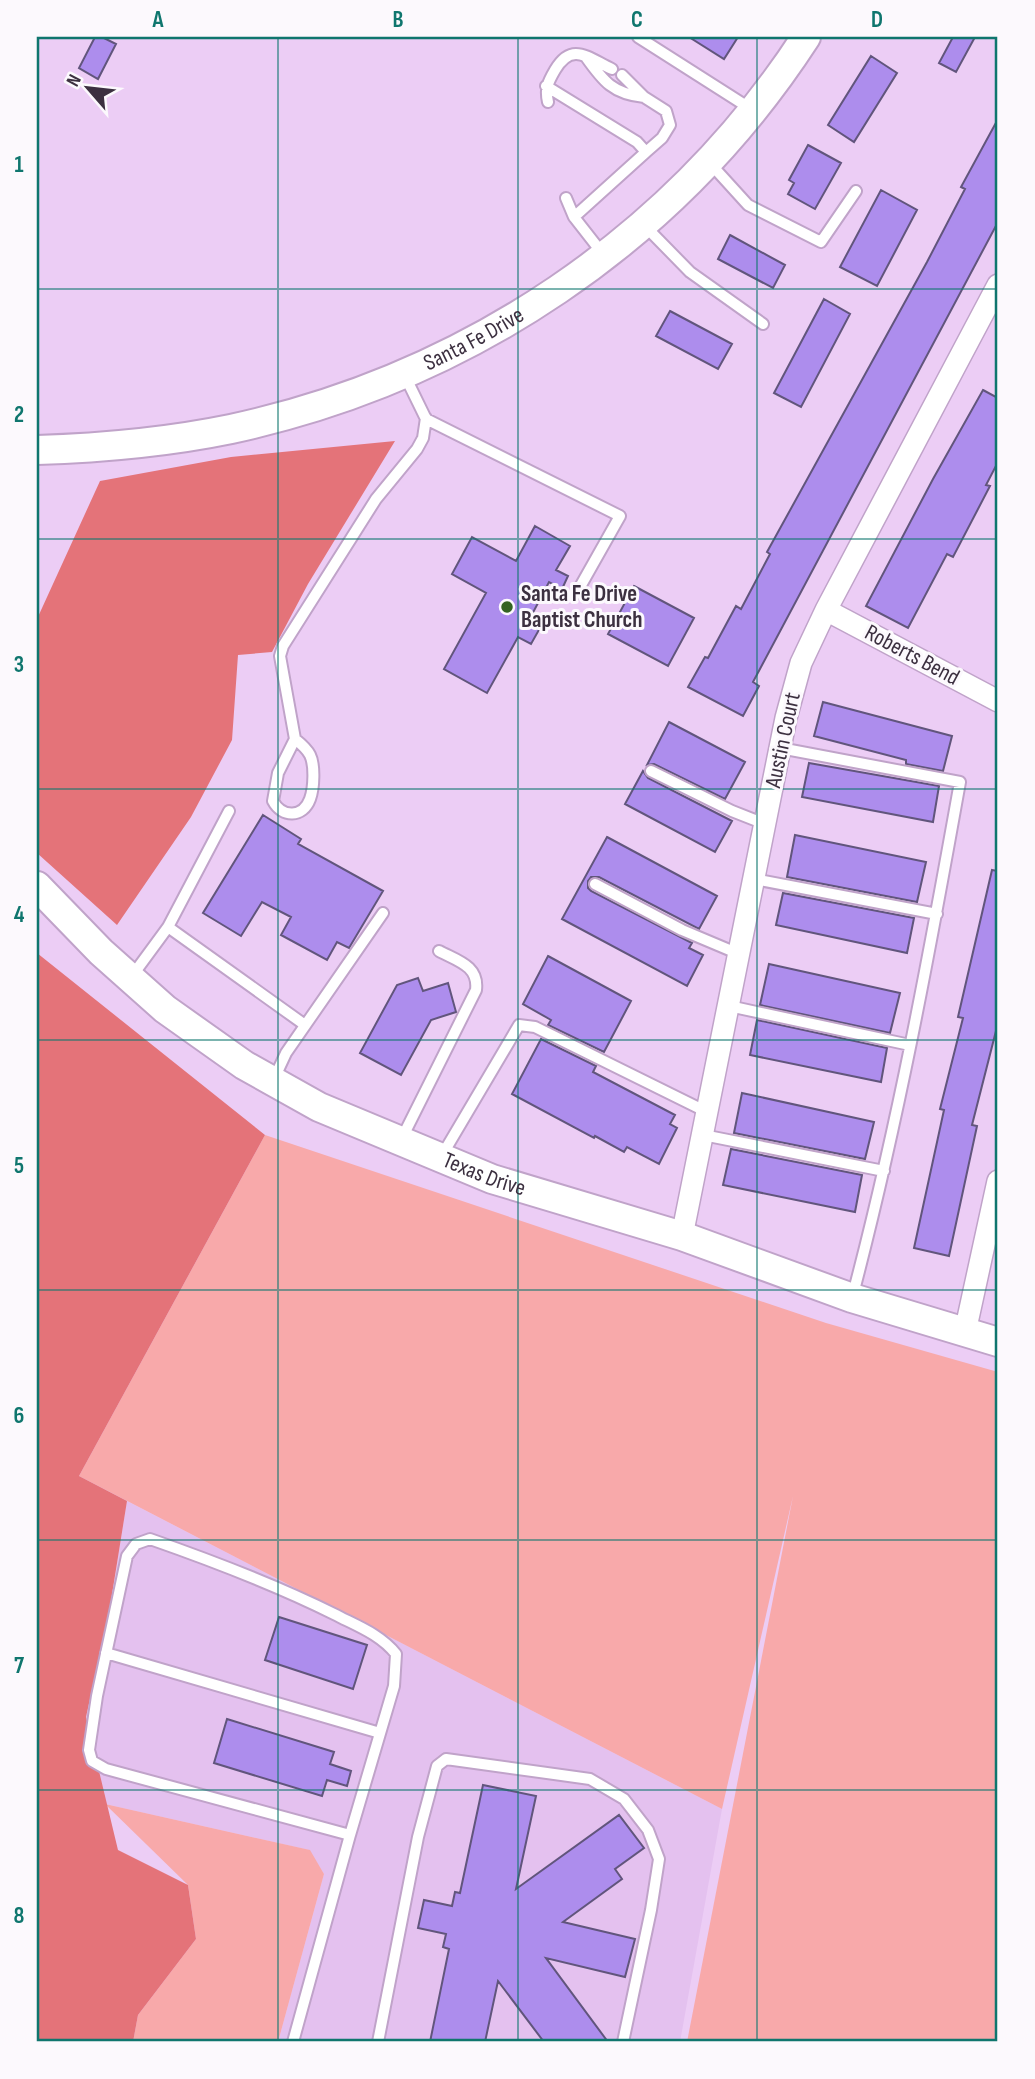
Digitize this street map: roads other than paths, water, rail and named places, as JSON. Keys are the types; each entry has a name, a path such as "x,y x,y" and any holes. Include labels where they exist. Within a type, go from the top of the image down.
{"street":[{"name":"Santa Fe Drive","path":"37,450 148,442 231,429 361,391 434,362 532,307 605,256 662,208 740,129 806,37"},
{"name":"Austin Court","path":"682,1236 780,748 801,663 826,610 998,285"},
{"name":"Roberts Bend","path":"826,610 998,701"},
{"name":"Texas Drive","path":"37,886 101,953 165,1009 244,1065 319,1107 492,1179 682,1236 852,1298 998,1342"},
{"path":"965,1332 998,1181"}],"lane":[{"path":"638,37 754,110"},
{"path":"548,102 546,86 562,58 570,53 579,53 617,72 644,97 666,111 670,125 662,138 574,217"},
{"path":"586,57 603,82 627,95 644,97"},
{"path":"546,86 638,142 646,152"},
{"path":"708,161 748,205 821,242 856,191"},
{"path":"566,198 574,217 605,256"},
{"path":"643,224 690,272 763,324"},
{"path":"295,739 278,773 273,801 278,809 286,814 298,812 309,802 312,763 310,753 295,739 280,656 283,646 376,499 423,439 426,418 404,374"},
{"path":"426,418 620,516 576,594"},
{"path":"780,748 960,782 937,914 884,1171 852,1298"},
{"path":"651,771 732,811 765,824"},
{"path":"130,979 168,927 229,811"},
{"path":"754,879 937,914"},
{"path":"594,884 682,930 739,954"},
{"path":"273,1081 286,1053 383,913"},
{"path":"168,927 305,1025"},
{"path":"400,1142 476,990 477,980 474,973 439,951"},
{"path":"729,1006 910,1045"},
{"path":"440,1159 519,1025 536,1027 707,1112"},
{"path":"703,1135 884,1171"},
{"path":"293,2042 394,1686 396,1654 384,1640 243,1572 150,1539 136,1544 127,1556 106,1653 89,1750 92,1761 119,1772 350,1835"},
{"path":"106,1653 380,1733"},
{"path":"378,2042 418,1837 436,1766 446,1759 590,1779 624,1799 648,1830 659,1859 623,2042"}],"place":[{"name":"Santa Fe Drive Baptist Church","path":"507,607"}]}
